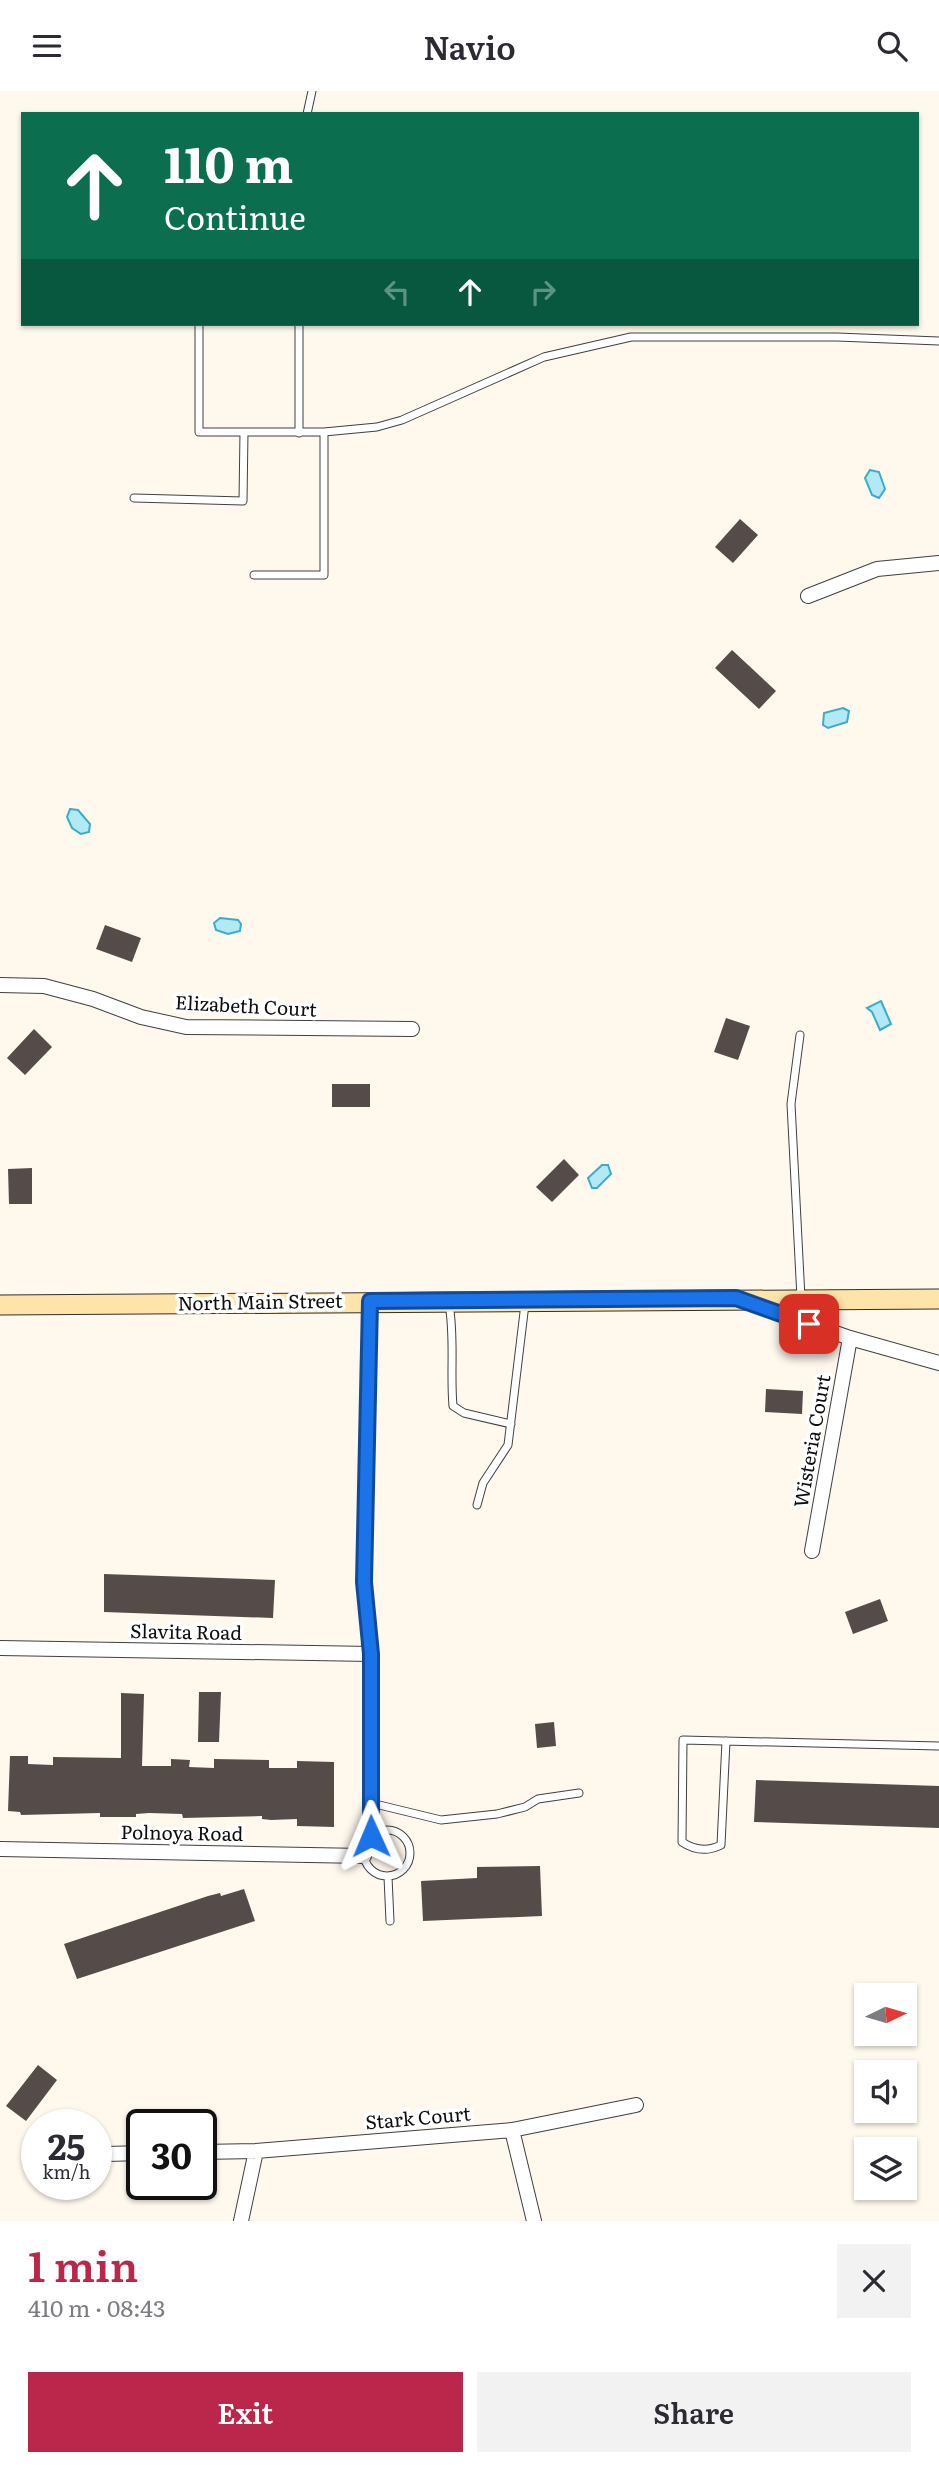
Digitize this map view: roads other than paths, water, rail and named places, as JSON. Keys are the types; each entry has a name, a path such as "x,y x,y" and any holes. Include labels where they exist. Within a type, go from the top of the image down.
{"main road":[{"name":"North Main Street","path":"0,1305 736,1298 939,1299"}],"street":[{"path":"808,596 877,569 939,563"},
{"name":"Elizabeth Court","path":"0,985 44,986 93,999 141,1017 186,1027 412,1029"},
{"path":"736,1298 850,1338 939,1363"},
{"path":"370,1301 364,1582 371,1654 371,1836"},
{"name":"Wisteria Court","path":"813,1551 850,1338"},
{"name":"Slavita Road","path":"0,1648 371,1654"},
{"name":"Polnoya Road","path":"0,1849 364,1856"},
{"name":"Stark Court","path":"217,2152 256,2151 512,2130 636,2105"},
{"path":"512,2130 534,2221"},
{"path":"241,2221 256,2151"}],"lane":[{"path":"307,112 312,91"},
{"path":"199,326 199,432 354,431 402,420 544,357 631,337 836,337 939,341"},
{"path":"299,326 299,433"},
{"path":"134,498 243,501 244,432"},
{"path":"254,575 324,575 324,432"},
{"path":"800,1035 791,1104 802,1298"},
{"path":"449,1300 453,1327 450,1366 453,1406 464,1413 511,1424"},
{"path":"477,1505 484,1483 508,1444 525,1300"},
{"path":"726,1741 721,1845 714,1849 693,1849 682,1842 683,1741 726,1741 939,1746"},
{"path":"371,1803 441,1820 497,1814 525,1807 538,1799 579,1793"},
{"path":"386,1830 401,1835 407,1841 410,1849 407,1865 402,1871 388,1877 369,1868 364,1856 371,1836 386,1830"},
{"path":"388,1877 390,1921"}],"water":[{"path":"870,470 879,472 885,489 879,498 872,495 865,478"},
{"path":"843,708 849,711 847,722 828,728 823,725 824,713"},
{"path":"70,809 78,810 90,824 89,832 81,834 72,828 67,817"},
{"path":"220,918 238,920 241,924 240,931 228,934 216,930 214,923"},
{"path":"881,1001 891,1024 880,1030 872,1012 867,1008"},
{"path":"602,1165 608,1165 611,1174 597,1188 592,1188 588,1178"}]}
